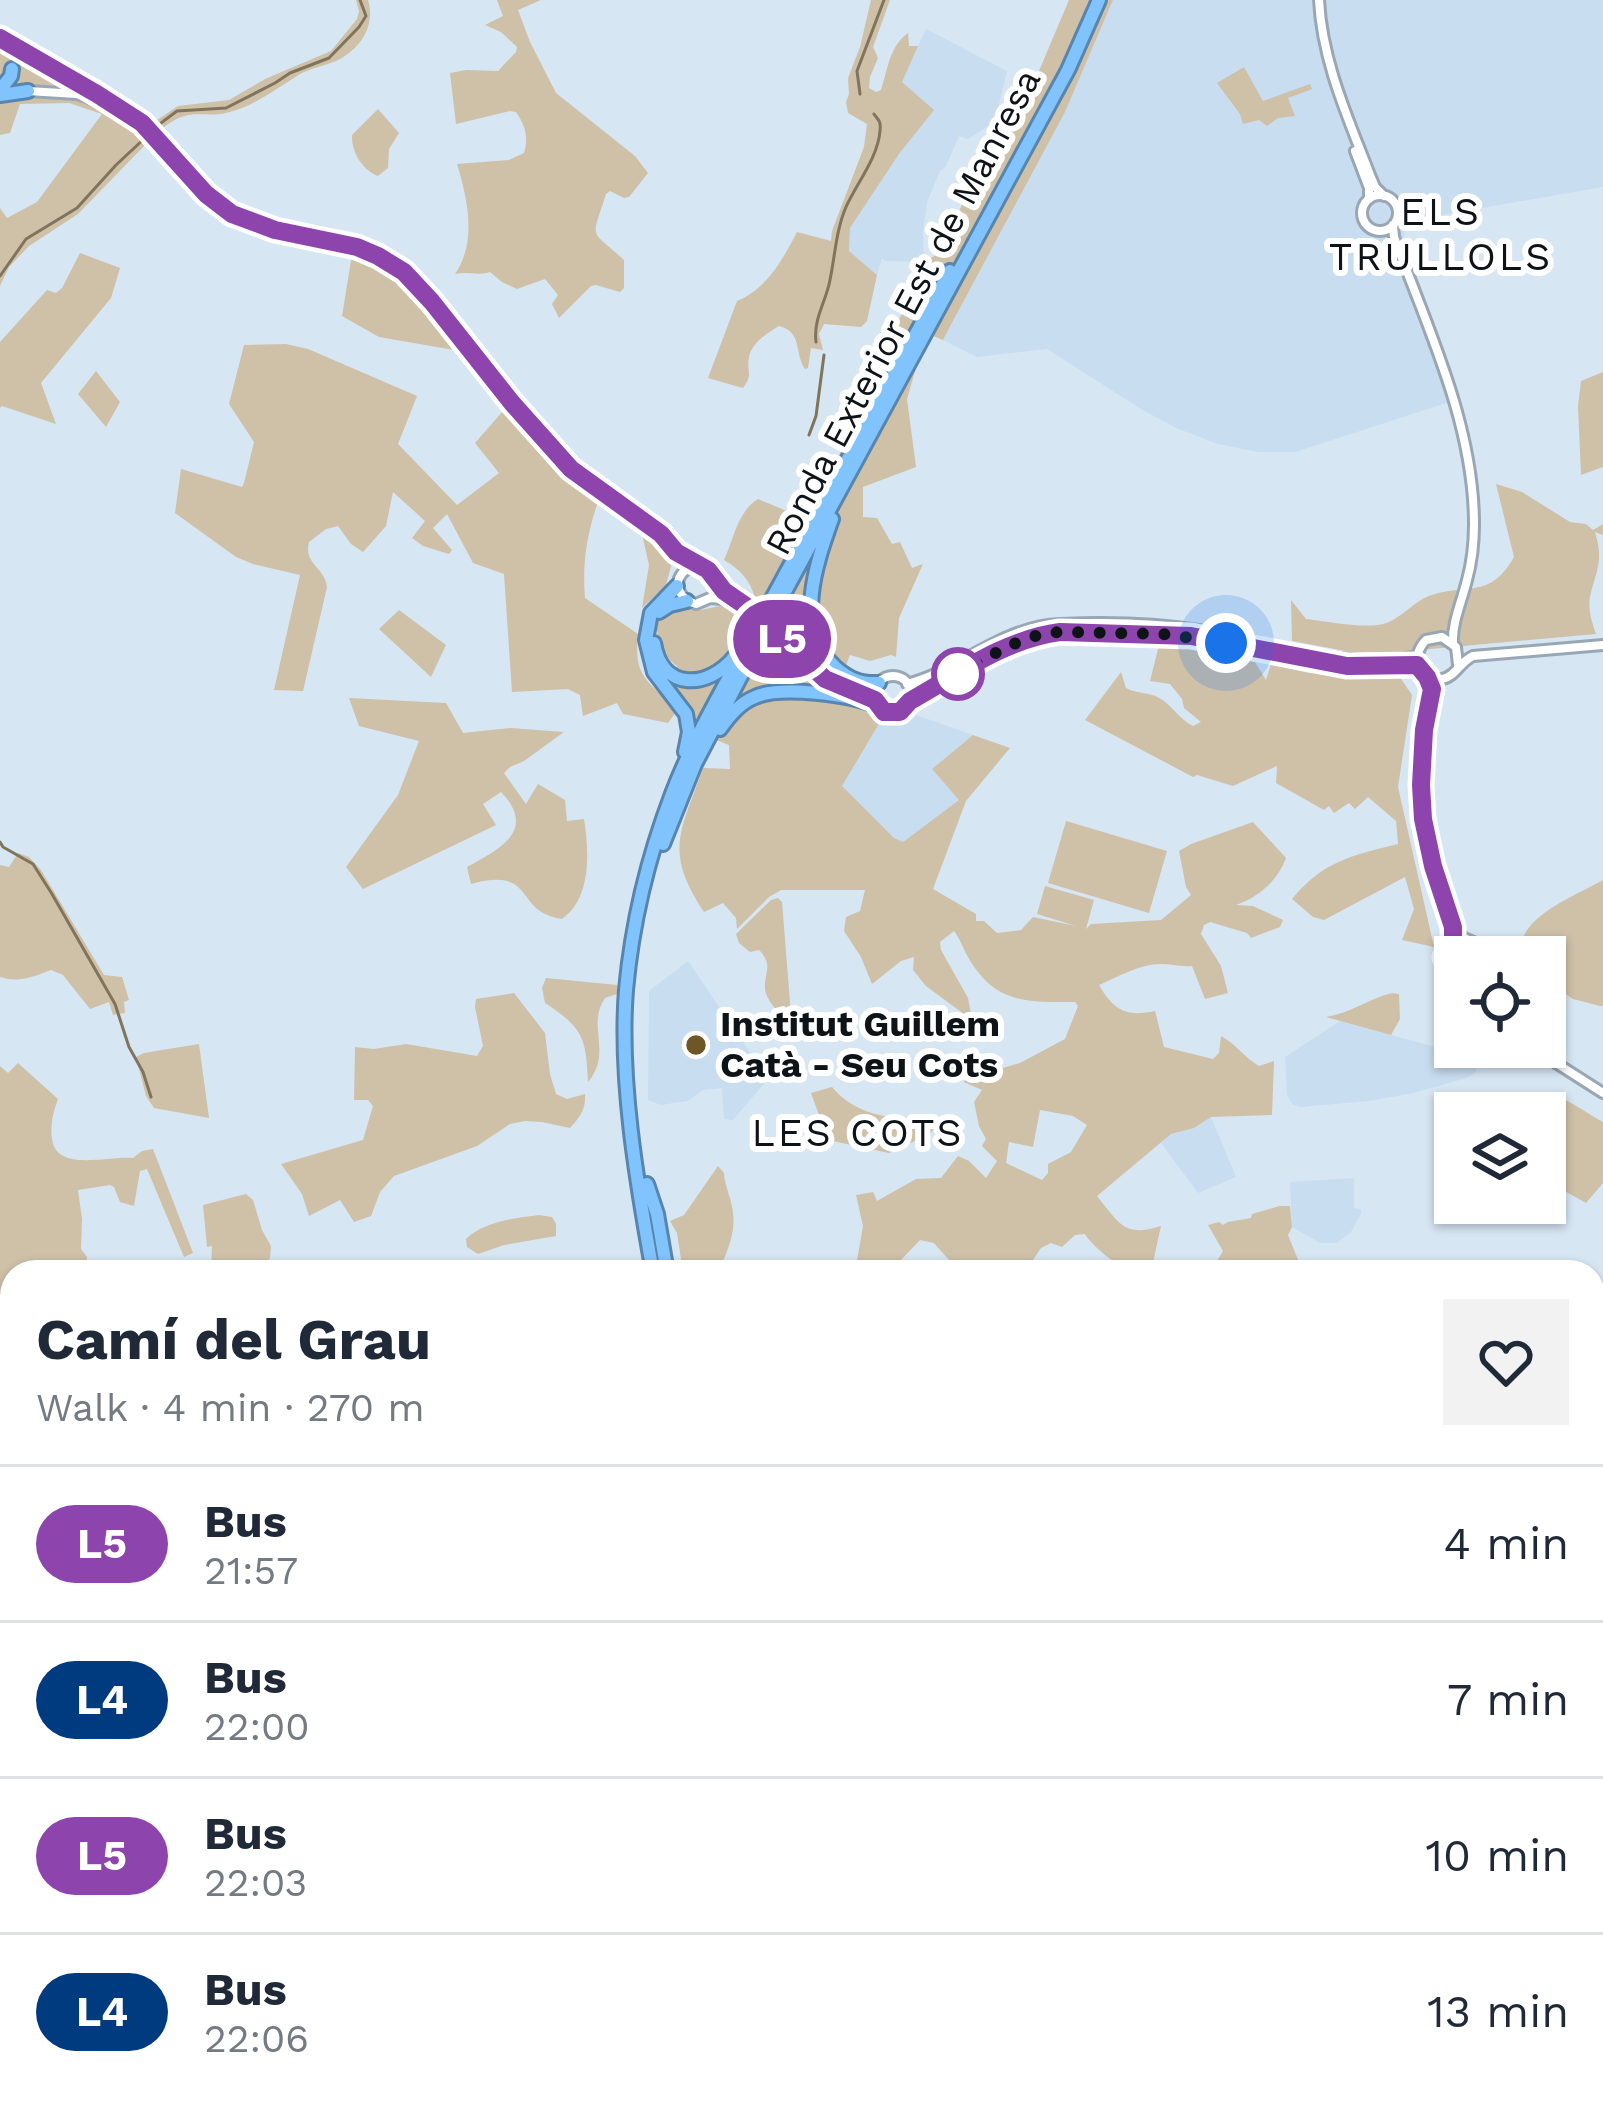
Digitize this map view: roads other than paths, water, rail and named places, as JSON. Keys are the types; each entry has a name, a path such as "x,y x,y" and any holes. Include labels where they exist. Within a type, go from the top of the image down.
{"highway":[{"name":"Ronda Exterior Est de Manresa","path":"770,610 1068,70 1095,0"},
{"name":"Ronda Exterior Est de Manresa","path":"655,1260 629,1106 626,994 638,907 674,788 1095,0"},
{"path":"0,92 12,69"},
{"path":"0,92 28,91"},
{"path":"844,483 815,573 812,622 830,663 857,682 877,685"},
{"path":"674,788 689,726 679,701 652,668 646,640 651,614 679,580"},
{"path":"687,601 665,607 653,624 657,658 679,678 698,681 720,672 758,633"},
{"name":"Ronda Exterior Est de Manresa","path":"657,1260 656,1214 646,1184 634,1088 638,947 656,865 695,764 758,633"},
{"path":"695,764 734,711 764,693 876,703"}],"street":[{"path":"1317,0 1332,71 1375,187 1396,206 1398,217 1389,228 1373,230 1364,221 1370,188 1323,58 1317,0"},
{"path":"28,91 77,94 112,106 142,123 206,194 232,214 275,230 357,247 404,272 581,478 661,534 676,552 708,570 821,674 886,713 896,714 910,701 908,684 894,677 877,685 851,686 821,674"},
{"path":"1370,199 1384,196"},
{"path":"1389,228 1445,378 1471,472 1473,546 1453,630 1458,664"},
{"path":"676,552 680,595 687,601 736,600"},
{"path":"679,580 688,568 697,566"},
{"path":"710,598 715,581"},
{"path":"908,684 939,674 1004,638 1058,624 1193,629 1362,660 1416,661"},
{"path":"1432,696 1416,661 1419,646 1453,630"},
{"path":"910,701 1008,646 1060,632 1191,636 1347,666 1416,661"},
{"path":"1442,637 1473,656"},
{"path":"1427,677 1449,676 1473,656 1603,645"},
{"path":"1441,679 1424,730 1423,819 1453,936"},
{"path":"876,703 877,685"},
{"path":"1453,927 1462,936"},
{"path":"1564,1068 1603,1093"}],"waterway":[{"path":"157,126 177,111 226,108 329,58 366,16 360,0"},
{"path":"860,94 857,71 884,0"},
{"path":"816,342 843,216 878,141 880,123 874,114"},
{"path":"0,276 26,239 77,208 146,137"},
{"path":"809,435 824,355"},
{"path":"0,842 33,864 52,894 115,1004 151,1097"}],"place":[{"name":"Institut Guillem Catà - Seu Cots","path":"696,1045"}],"district":[{"name":"ELS TRULLOLS","path":"1441,234"},
{"name":"LES COTS","path":"858,1132"}]}
